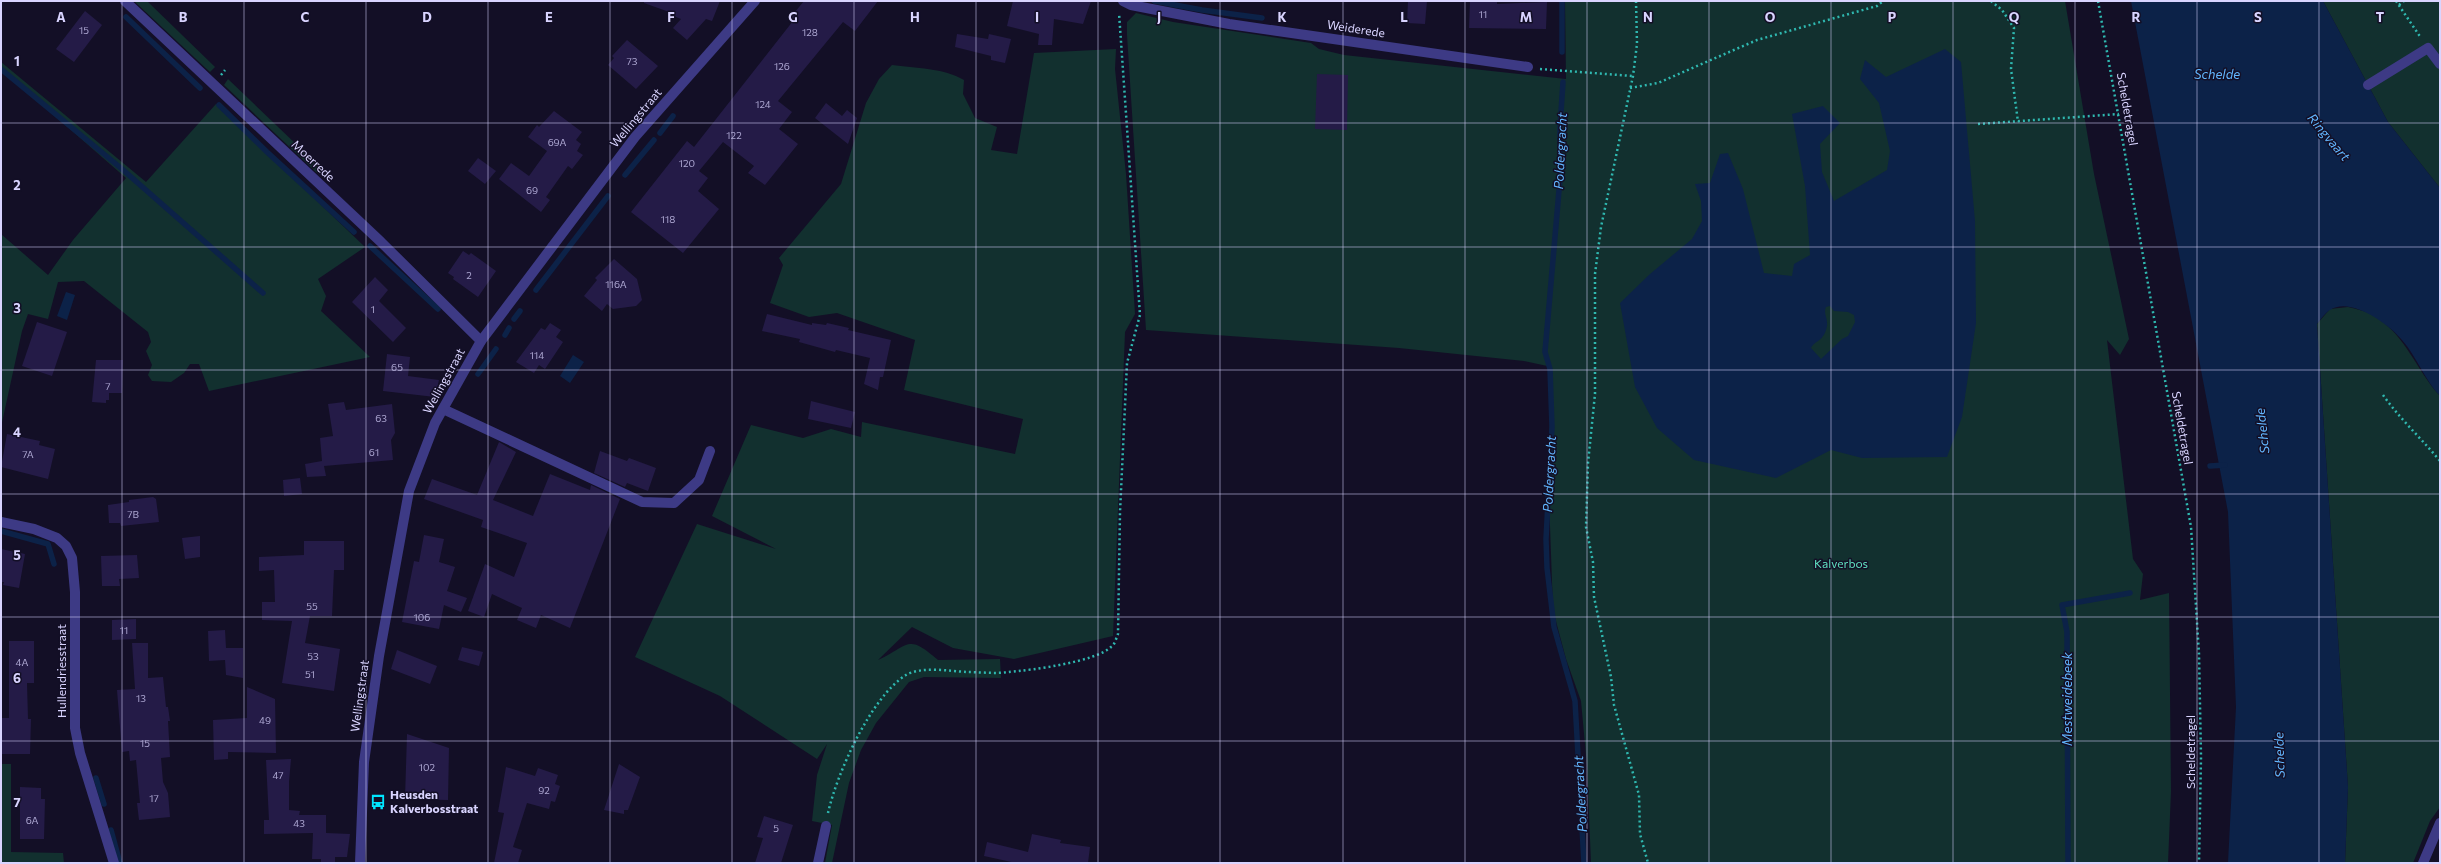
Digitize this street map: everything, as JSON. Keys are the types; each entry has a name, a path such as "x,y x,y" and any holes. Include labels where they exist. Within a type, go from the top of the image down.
{"street":[{"name":"Moerrede","path":"125,1 375,237 481,342"},
{"name":"Wellingstraat","path":"360,863 365,756 379,656 409,491 423,452 443,408 481,342 635,137 755,1"},
{"name":"Weiderede","path":"1121,5 1131,5 1229,24 1528,67"},
{"path":"2368,85 2428,48 2440,64"},
{"path":"443,408 642,502 674,503 699,480 710,451"},
{"name":"Hullendriesstraat","path":"1,522 34,528 57,538 66,546 72,558 75,592 75,728 80,753 114,863"},
{"path":"2424,863 2440,823"},
{"path":"818,863 826,826"}],"path":[{"path":"1636,1 1637,44 1633,76 1601,227 1595,274 1595,394 1588,463 1586,527 1593,562 1594,596 1611,677 1614,705 1639,794 1640,834 1648,863"},
{"path":"1630,88 1658,83 1757,40 1877,6 1883,1"},
{"path":"1991,1 2002,10 2014,28 2011,70 2018,122"},
{"name":"Scheldetragel","path":"2098,1 2191,527 2199,662 2201,757 2199,863"},
{"path":"2396,1 2428,48"},
{"path":"2399,5 2404,1"},
{"path":"826,826 833,791 852,747 885,694 907,674 934,669 1007,672 1077,660 1099,654 1112,647 1118,634 1120,512 1128,363 1140,315 1121,5"},
{"path":"1528,67 1587,74 1633,76"},
{"path":"1978,124 2119,114"},
{"path":"2383,395 2400,419 2425,443 2440,461"}],"green space":[{"path":"134,1 147,1 215,67 210,72"},
{"name":"Kalverbos","path":"1565,1 2065,1 2094,174 2129,339 2120,355 2107,340 2133,559 2143,574 2140,600 2169,593 2171,791 2168,863 1591,863 1587,766 1581,701 1566,659 1553,610 1548,470 1552,367 1524,361 1399,348 1146,330 1127,35 1127,22 1136,13 1173,22 1311,43 1319,49 1344,55 1566,79"},
{"path":"2323,1 2440,1 2440,188 2388,122"},
{"path":"1116,49 1115,69 1126,174 1135,314 1125,332 1113,636 1014,659 953,648 912,627 878,660 903,646 914,644 920,646 938,660 1000,659 1001,678 924,677 909,682 876,723 861,750 849,783 832,863 825,863 832,825 812,821 817,775 827,744 817,759 720,696 635,657 697,524 776,549 712,516 751,425 803,438 831,429 861,437 862,422 1015,454 1023,419 904,390 915,340 837,313 809,317 770,303 783,265 779,258 841,184 866,103 879,79 892,65 948,73 964,80 963,94 975,118 997,127 991,150 1017,154 1034,53"},
{"path":"1,62 146,182 216,104 365,247 318,279 326,296 321,311 370,357 209,391 199,364 190,364 184,373 171,382 152,381 148,375 152,365 146,351 151,342 148,332 84,281 58,282 48,319 28,314 22,331 1,427 1,234 48,275 73,240 126,178 1,69"},
{"path":"228,79 321,168 317,173 224,85"},
{"path":"2348,307 2371,314 2385,324 2403,343 2440,396 2440,807 2430,821 2413,863 2345,863 2348,787 2317,324 2330,309"},
{"path":"1,764 11,764 11,852 63,853 64,863 1,863"}],"water":[{"name":"Schelde","path":"2131,1 2323,1 2388,122 2440,188 2440,396 2429,382 2402,340 2388,327 2369,314 2358,309 2338,307 2328,311 2317,324 2348,787 2345,863 2228,863 2236,707 2228,512"},
{"path":"1945,49 1961,62 1975,221 1976,323 1962,417 1947,457 1862,458 1831,450 1776,478 1694,460 1657,428 1635,387 1620,303 1650,274 1692,239 1702,221 1701,201 1695,184 1710,183 1720,154 1728,153 1743,189 1764,273 1792,276 1794,264 1810,255 1805,186 1792,114 1823,106 1840,123 1820,144 1822,172 1834,201 1887,170 1890,151 1879,103 1860,79 1865,60 1886,77","holes":["1830,306 1834,311 1848,312 1854,315 1855,322 1848,336 1842,339 1821,359 1811,348 1822,338 1826,331 1826,307"]},
{"path":"66,292 75,295 67,320 57,316"},
{"path":"573,355 584,362 570,383 560,376"}],"building":[{"path":"644,1 720,1 712,21 706,19 687,40 673,28 681,19 671,15 672,13 644,3"},
{"path":"804,1 878,1 855,31 843,22 778,101 792,112 779,129 798,144 765,185 748,173 754,166 723,142 699,171 708,178 698,191 719,209 683,253 631,212 687,141 694,147 793,21 790,18"},
{"path":"1013,1 1091,1 1083,24 1054,19 1052,45 1038,45 1039,34 1007,26"},
{"path":"1408,1 1427,1 1425,24 1407,23"},
{"path":"1470,1 1497,1 1497,4 1547,2 1546,29 1469,28"},
{"path":"85,11 102,25 74,62 56,49"},
{"path":"957,34 988,39 989,34 1011,39 1005,63 991,60 991,56 955,47"},
{"path":"627,40 658,66 636,89 608,65 614,58 612,56"},
{"path":"1317,74 1348,75 1347,130 1315,129"},
{"path":"826,103 842,116 847,110 857,118 848,144 815,118"},
{"path":"554,111 582,132 576,140 581,144 577,151 583,155 572,169 568,166 546,197 550,200 541,212 499,179 511,163 529,176 547,151 528,137 537,125 539,127"},
{"path":"478,158 496,171 485,184 468,171"},
{"path":"463,251 469,255 471,253 496,271 478,297 453,279 454,277 448,273"},
{"path":"614,259 637,279 642,300 636,306 613,309 607,304 602,311 584,296 597,280 595,278"},
{"path":"375,277 388,290 379,301 406,328 393,342 352,302"},
{"path":"767,314 812,325 812,323 826,325 827,323 849,328 848,330 891,340 883,377 880,377 878,390 864,384 870,358 836,350 835,352 799,342 800,339 762,331"},
{"path":"37,322 67,332 52,376 22,366"},
{"path":"550,323 561,330 556,337 563,342 545,369 539,365 534,373 516,362 541,328 545,330"},
{"path":"387,354 410,357 408,376 439,380 435,397 383,391"},
{"path":"96,360 123,360 122,393 109,393 109,400 106,400 106,403 92,402"},
{"path":"811,401 855,412 851,428 808,419"},
{"path":"344,402 346,410 392,404 395,433 391,440 393,460 324,466 326,476 307,477 305,464 322,461 320,438 333,436 328,404"},
{"path":"7,434 40,441 39,445 55,449 48,479 1,467"},
{"path":"499,442 516,452 493,500 533,516 550,474 590,490 591,485 620,499 570,628 541,615 536,628 517,620 522,608 492,594 484,617 468,611 485,564 514,577 527,543 481,527 483,520 424,499 432,479 477,495"},
{"path":"600,451 627,461 629,458 656,468 648,491 627,483 625,487 594,473"},
{"path":"300,478 302,494 284,496 283,480"},
{"path":"153,497 156,499 159,522 121,526 120,523 109,523 108,505 129,502 129,500"},
{"path":"424,535 444,539 439,562 455,567 447,591 467,598 461,612 444,605 439,629 402,622 414,561 419,562"},
{"path":"200,536 200,557 185,559 182,538"},
{"path":"304,541 344,541 344,570 334,570 332,616 310,616 305,643 340,649 334,691 282,683 292,621 262,620 262,602 275,602 274,570 259,571 259,557 304,555"},
{"path":"1,549 25,554 19,588 3,585 4,582 1,582"},
{"path":"137,555 139,578 119,579 120,586 102,586 101,556"},
{"path":"136,619 136,639 112,640 112,620"},
{"path":"225,630 226,648 243,648 243,678 226,675 225,660 209,661 208,631"},
{"path":"9,641 34,641 34,683 27,683 28,719 31,719 30,754 1,754 2,718 9,718"},
{"path":"132,643 148,643 148,678 163,677 166,707 168,707 170,721 168,721 170,757 161,758 163,782 168,793 170,817 139,820 137,803 140,803 136,760 130,761 129,751 122,752 117,690 135,689"},
{"path":"462,647 483,652 479,666 458,660"},
{"path":"397,650 437,666 430,684 391,669"},
{"path":"247,687 275,699 276,753 228,752 228,759 214,760 213,720 247,718"},
{"path":"407,734 449,748 448,800 405,799"},
{"path":"291,759 289,810 300,811 299,815 326,815 326,833 350,834 347,857 335,857 335,863 321,863 321,859 312,859 313,833 264,834 264,820 269,820 266,760"},
{"path":"619,764 640,777 628,810 624,810 624,814 604,810"},
{"path":"506,767 535,776 538,768 558,775 555,784 560,786 555,802 551,801 549,809 527,803 513,847 522,850 518,863 494,863 504,813 498,812"},
{"path":"20,787 41,788 41,799 45,799 44,839 20,839"},
{"path":"764,816 793,825 781,863 755,863 763,838 757,837"},
{"path":"1032,834 1061,840 1060,843 1090,847 1088,863 1016,863 984,856 987,842 1028,852"}],"waterway":[{"path":"1154,1 1202,10 1262,18"},
{"name":"Poldergracht","path":"1562,1 1562,52"},
{"path":"126,17 200,88"},
{"path":"1,69 122,169 263,293"},
{"name":"Poldergracht","path":"1563,82 1560,127 1560,179 1545,352 1550,369 1552,427 1546,539 1547,568 1554,627 1575,701 1584,863"},
{"path":"219,105 267,152 354,232"},
{"path":"660,133 673,116"},
{"path":"625,175 654,140"},
{"path":"536,290 608,196"},
{"path":"370,246 438,309"},
{"path":"514,319 520,311"},
{"path":"505,335 509,328"},
{"path":"478,374 496,349"},
{"name":"Mestweidebeek","path":"2210,466 2225,465"},
{"path":"1,531 48,544 54,564"},
{"name":"Mestweidebeek","path":"2068,863 2067,632 2062,605 2130,593"},
{"path":"96,778 104,804"},
{"path":"111,830 120,863"}],"place":[{"name":"Heusden Kalverbosstraat","path":"378,802"}],"water label":[{"name":"Ringvaart","path":"2329,137"}]}
